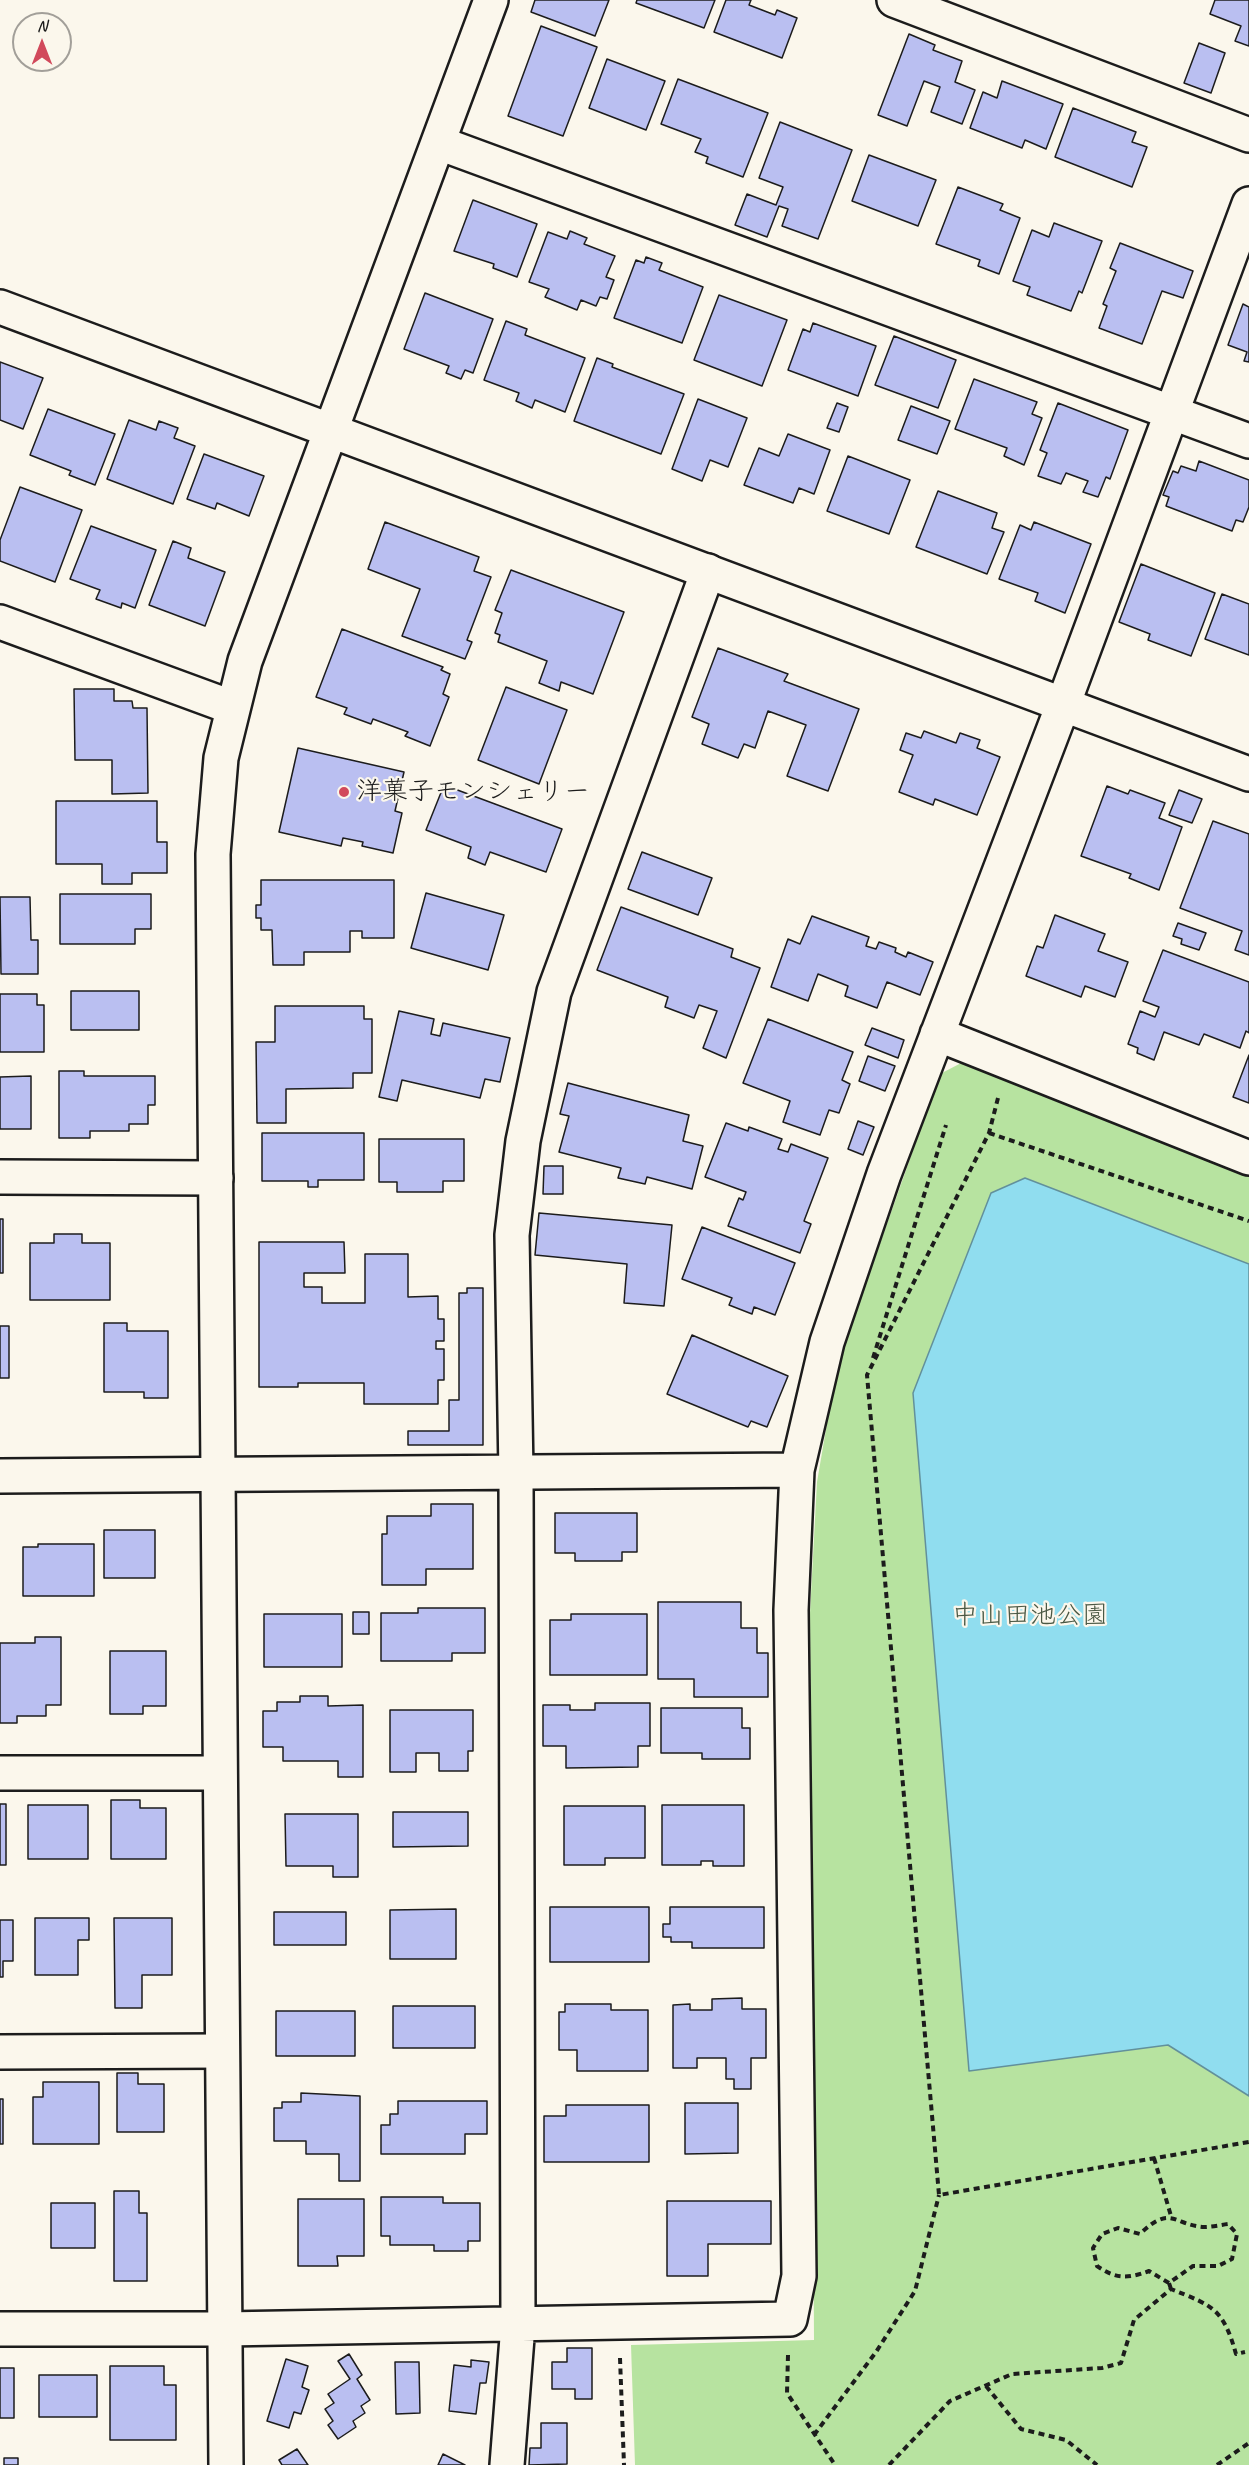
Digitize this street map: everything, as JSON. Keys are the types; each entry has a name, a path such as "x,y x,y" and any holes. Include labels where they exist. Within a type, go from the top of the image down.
{"street":[{"path":"226,2465 213,854 221,758 231,707 244,661 491,0"},
{"path":"894,0 1249,135"},
{"path":"439,143 1249,441"},
{"path":"0,2329 225,2329 790,2319 799,2276 791,1622 797,1470 827,1342 884,1174 1064,705 1249,204"},
{"path":"0,307 1249,774"},
{"path":"507,2465 518,2325 516,1474 513,1235 523,1142 554,993 708,571"},
{"path":"0,622 231,707"},
{"path":"937,1034 1249,1158"},
{"path":"0,1177 216,1178"},
{"path":"0,1476 516,1474 797,1470"},
{"path":"0,1773 219,1773"},
{"path":"0,2052 221,2051"}],"path":[{"path":"814,2435 876,2352 915,2291 939,2195 867,1375 949,1114"},
{"path":"869,1371 989,1133 1249,1221"},
{"path":"939,2195 1249,2142"},
{"path":"1154,2158 1171,2216"},
{"path":"1169,2283 1193,2266 1218,2266 1232,2259 1237,2234 1228,2224 1203,2227 1171,2216 1150,2224 1140,2234 1118,2228 1102,2234 1094,2248 1097,2266 1112,2277 1136,2276 1149,2271 1169,2283 1171,2289 1211,2305 1228,2328 1236,2354 1248,2353"},
{"path":"889,2465 950,2401 1012,2374 1102,2368 1121,2363 1134,2320 1171,2289"},
{"path":"790,2319 787,2393 835,2465"},
{"path":"618,2323 624,2465"},
{"path":"986,2386 1021,2430 1066,2440 1096,2465"},
{"path":"1217,2465 1249,2443"}],"green space":[{"name":"中山田池公園","path":"965,1061 1249,1174 1249,2465 635,2465 631,2345 814,2340 810,1613 817,1482 837,1365 940,1074"}],"water":[{"path":"1025,1178 1249,1264 1249,2096 1168,2045 969,2071 913,1393 991,1193"}],"building":[{"path":"535,0 609,0 595,36 531,12"},
{"path":"637,0 715,0 704,28 636,3"},
{"path":"726,0 751,0 749,5 775,15 777,10 797,18 782,58 714,32"},
{"path":"1215,0 1249,0 1249,46 1235,41 1241,26 1210,14"},
{"path":"541,26 597,47 563,136 508,116"},
{"path":"909,34 935,45 933,50 962,61 955,82 975,90 962,124 931,112 940,87 924,81 907,126 878,115"},
{"path":"1199,43 1225,53 1211,93 1184,83"},
{"path":"607,59 665,81 646,130 589,108"},
{"path":"678,79 768,113 743,177 706,163 708,157 695,152 701,139 661,124"},
{"path":"1002,81 1063,104 1046,149 1025,140 1022,148 970,128 983,92 997,98"},
{"path":"1073,108 1136,132 1132,142 1147,147 1132,187 1055,157"},
{"path":"780,122 852,150 818,239 782,226 788,209 779,206 767,237 735,225 747,194 776,205 783,187 759,178"},
{"path":"869,155 936,180 918,226 852,201"},
{"path":"958,187 1003,204 1000,210 1020,218 999,274 978,266 980,260 936,244"},
{"path":"473,200 537,224 517,277 493,268 494,264 454,251"},
{"path":"1054,223 1102,241 1082,293 1079,291 1071,311 1027,295 1030,287 1013,281 1032,230 1049,237"},
{"path":"570,231 587,238 584,244 615,256 606,277 614,280 607,299 600,297 596,306 581,300 577,310 545,297 549,289 529,282 548,232 567,239"},
{"path":"1120,243 1193,271 1183,298 1162,291 1142,344 1099,328 1107,306 1103,304 1116,271 1110,268"},
{"path":"646,257 662,263 659,270 703,287 682,343 614,318 636,260 644,263"},
{"path":"425,293 493,319 473,373 465,370 461,379 446,373 449,366 404,349"},
{"path":"719,295 787,320 762,386 694,360"},
{"path":"1243,304 1249,307 1249,362 1244,361 1247,352 1228,345"},
{"path":"506,321 527,329 525,335 585,358 565,412 535,400 532,408 516,401 519,393 484,380"},
{"path":"813,323 876,346 858,396 788,370 803,329 810,332"},
{"path":"894,336 956,360 938,408 875,385"},
{"path":"597,358 613,364 612,367 684,394 661,454 574,421"},
{"path":"0,362 43,378 23,429 0,420"},
{"path":"974,379 1037,402 1032,414 1042,418 1024,465 1004,456 1007,448 955,429"},
{"path":"698,399 747,418 728,467 710,460 702,481 672,469"},
{"path":"837,403 848,407 839,432 827,428"},
{"path":"1058,403 1128,430 1110,479 1106,477 1098,497 1083,492 1088,481 1066,473 1061,484 1038,476 1047,453 1040,450"},
{"path":"911,406 950,421 937,454 898,440"},
{"path":"48,409 115,434 95,485 69,475 71,471 30,455"},
{"path":"129,420 156,430 159,421 178,428 174,438 195,446 173,504 107,479"},
{"path":"788,434 830,450 814,494 799,488 793,503 744,485 759,448 779,456"},
{"path":"204,454 264,476 249,516 217,503 215,509 187,499"},
{"path":"848,456 910,480 889,534 827,511"},
{"path":"1199,461 1249,480 1249,507 1243,522 1236,520 1232,531 1166,506 1169,497 1163,495 1173,471 1178,473 1181,466 1196,471"},
{"path":"20,487 82,510 55,582 0,561 0,540"},
{"path":"938,491 997,513 992,528 1004,532 987,574 916,547"},
{"path":"385,522 479,557 474,571 491,577 467,640 472,642 465,659 402,636 420,589 368,569"},
{"path":"1034,522 1091,544 1065,613 1035,601 1038,593 999,579 1020,525 1031,530"},
{"path":"91,526 156,550 135,608 122,603 121,608 96,599 100,590 70,579"},
{"path":"173,541 191,548 188,558 225,572 205,626 149,605"},
{"path":"1141,564 1215,593 1191,656 1148,640 1150,634 1119,622"},
{"path":"511,570 624,612 593,694 561,682 559,691 539,683 547,661 498,642 500,635 495,633 502,613 495,610"},
{"path":"1222,594 1249,604 1249,655 1205,639"},
{"path":"342,629 443,667 441,670 450,674 443,694 449,697 430,746 405,736 408,732 373,719 371,724 344,714 347,708 316,697"},
{"path":"718,648 788,674 784,681 859,709 828,791 787,776 806,725 768,711 755,748 744,744 738,758 702,744 709,724 692,717"},
{"path":"506,687 567,710 539,784 478,760"},
{"path":"74,689 114,689 114,701 132,701 133,708 147,708 148,793 112,794 112,760 75,760"},
{"path":"924,731 956,743 960,733 980,740 977,748 1000,757 977,815 935,799 933,805 899,792 913,755 900,750 906,733 921,738"},
{"name":"洋菓子モンシェリー","path":"298,748 404,772 395,811 402,813 393,853 362,846 363,842 343,838 341,846 279,832"},
{"path":"444,785 562,829 546,872 490,852 485,865 468,858 471,847 426,830"},
{"path":"1107,786 1128,794 1130,790 1165,803 1159,818 1182,827 1159,890 1129,878 1131,874 1081,856"},
{"path":"1179,790 1202,799 1192,823 1169,815"},
{"path":"56,801 157,801 157,842 167,842 167,873 132,873 132,884 102,884 102,864 56,864"},
{"path":"1213,821 1249,834 1249,955 1235,950 1242,931 1180,908"},
{"path":"642,852 712,878 698,915 628,889"},
{"path":"261,880 394,880 394,938 362,938 362,931 350,931 350,952 304,952 304,965 273,965 272,930 261,930 261,918 256,918 256,905 261,905"},
{"path":"426,893 504,915 488,970 411,948"},
{"path":"60,894 151,894 151,929 135,929 135,944 60,944"},
{"path":"0,897 30,897 31,940 38,940 38,974 1,974"},
{"path":"621,907 733,949 731,957 760,968 726,1058 703,1048 717,1011 699,1005 694,1018 665,1007 668,997 597,970"},
{"path":"1055,915 1105,934 1098,951 1128,962 1115,997 1085,986 1081,997 1026,976 1037,946 1043,948"},
{"path":"812,916 869,937 866,946 876,949 879,942 896,948 895,952 906,957 908,952 933,962 920,995 887,982 877,1008 845,996 848,986 818,974 808,1001 771,987 788,939 800,944"},
{"path":"1178,923 1206,933 1199,950 1181,944 1182,939 1173,936"},
{"path":"1163,950 1249,982 1249,1033 1246,1031 1240,1048 1204,1034 1199,1045 1164,1032 1154,1060 1137,1053 1138,1048 1128,1044 1140,1011 1155,1017 1159,1007 1143,1001"},
{"path":"71,991 139,991 139,1030 71,1030"},
{"path":"0,994 37,994 37,1005 44,1005 44,1052 0,1052"},
{"path":"275,1006 364,1006 364,1019 372,1019 372,1073 353,1073 353,1088 286,1089 286,1123 257,1123 256,1042 275,1042"},
{"path":"399,1011 434,1019 431,1034 440,1036 443,1023 510,1038 500,1082 485,1079 480,1098 402,1080 397,1101 379,1097"},
{"path":"768,1019 853,1052 842,1080 850,1084 839,1113 829,1110 820,1135 783,1122 790,1101 743,1083"},
{"path":"872,1028 904,1040 898,1058 865,1045"},
{"path":"1249,1055 1249,1103 1233,1097"},
{"path":"868,1056 895,1066 885,1091 859,1081"},
{"path":"59,1071 84,1071 84,1076 155,1076 155,1105 148,1105 148,1124 129,1124 129,1131 90,1131 90,1138 59,1138"},
{"path":"31,1076 31,1129 0,1129 0,1077"},
{"path":"568,1083 689,1115 683,1141 703,1146 692,1189 647,1177 645,1184 618,1178 621,1168 559,1152 569,1116 560,1114"},
{"path":"858,1121 874,1127 863,1155 848,1149"},
{"path":"726,1123 748,1131 749,1127 782,1139 778,1149 788,1152 791,1144 828,1158 804,1221 811,1224 800,1253 728,1226 739,1198 743,1200 746,1192 705,1177"},
{"path":"262,1133 364,1133 364,1180 318,1180 318,1187 308,1187 308,1181 262,1181"},
{"path":"379,1139 464,1139 464,1181 443,1181 443,1192 397,1192 397,1182 379,1182"},
{"path":"544,1166 563,1166 563,1194 543,1194"},
{"path":"539,1213 672,1225 664,1306 624,1303 627,1264 535,1255"},
{"path":"0,1219 3,1219 3,1273 0,1273"},
{"path":"702,1227 795,1263 775,1315 754,1307 752,1314 729,1305 732,1298 682,1279"},
{"path":"54,1234 82,1234 82,1243 110,1243 110,1300 30,1300 30,1243 54,1243"},
{"path":"259,1242 344,1242 345,1273 304,1273 304,1287 322,1287 322,1303 365,1303 365,1254 408,1254 408,1297 438,1296 438,1319 444,1319 444,1341 436,1341 436,1349 444,1349 444,1380 438,1380 438,1404 364,1404 364,1383 298,1383 298,1387 259,1387"},
{"path":"467,1288 483,1288 483,1445 408,1445 408,1431 449,1431 449,1400 459,1400 459,1293 467,1293"},
{"path":"104,1323 127,1323 127,1331 168,1331 168,1398 144,1398 144,1392 104,1392"},
{"path":"0,1326 9,1326 9,1378 0,1378"},
{"path":"692,1335 788,1376 767,1427 751,1421 748,1427 667,1394"},
{"path":"431,1504 473,1504 473,1569 426,1569 426,1585 382,1585 382,1534 387,1534 387,1516 431,1516"},
{"path":"555,1513 637,1513 637,1552 622,1552 622,1561 575,1561 575,1553 555,1553"},
{"path":"104,1530 155,1530 155,1578 104,1578"},
{"path":"38,1544 94,1544 94,1596 23,1596 23,1547 38,1547"},
{"path":"658,1602 741,1602 741,1628 757,1628 757,1653 768,1653 768,1697 694,1697 694,1679 658,1679"},
{"path":"418,1608 485,1608 485,1653 452,1653 452,1661 381,1661 381,1613 418,1613"},
{"path":"353,1612 369,1612 369,1634 353,1634"},
{"path":"264,1614 342,1614 342,1667 264,1667"},
{"path":"571,1614 647,1614 647,1675 550,1675 550,1620 571,1620"},
{"path":"35,1637 61,1637 61,1705 46,1705 46,1716 17,1716 17,1723 0,1723 0,1643 35,1643"},
{"path":"110,1651 166,1651 166,1706 143,1706 143,1714 110,1714"},
{"path":"300,1696 328,1696 328,1706 363,1705 363,1777 338,1777 338,1761 283,1761 283,1747 263,1747 263,1711 277,1711 277,1702 300,1702"},
{"path":"595,1703 650,1703 650,1746 638,1746 638,1767 566,1768 566,1746 543,1746 543,1705 570,1705 570,1710 595,1710"},
{"path":"661,1708 742,1708 742,1728 750,1728 750,1759 702,1759 702,1753 661,1753"},
{"path":"390,1710 473,1710 473,1751 468,1751 468,1771 439,1771 439,1753 416,1753 416,1772 390,1772"},
{"path":"111,1800 140,1800 140,1808 166,1808 166,1859 111,1859"},
{"path":"0,1804 6,1804 6,1865 0,1865"},
{"path":"28,1805 88,1805 88,1859 28,1859"},
{"path":"662,1805 744,1805 744,1866 713,1866 713,1861 701,1861 701,1865 662,1865"},
{"path":"564,1806 645,1806 645,1858 605,1858 605,1865 564,1865"},
{"path":"393,1812 468,1812 468,1846 393,1847"},
{"path":"285,1814 358,1814 358,1877 333,1877 333,1866 286,1866"},
{"path":"550,1907 649,1907 649,1962 550,1962"},
{"path":"670,1907 764,1907 764,1948 692,1948 692,1942 671,1942 671,1937 663,1937 663,1924 670,1924"},
{"path":"456,1909 456,1959 390,1959 390,1910"},
{"path":"274,1912 346,1912 346,1945 274,1945"},
{"path":"35,1918 89,1918 89,1940 78,1940 78,1975 35,1975"},
{"path":"114,1918 172,1918 172,1975 142,1975 142,2008 115,2008"},
{"path":"0,1920 13,1920 13,1961 3,1961 3,1977 0,1977"},
{"path":"742,1998 742,2009 766,2009 766,2058 751,2058 751,2089 734,2089 734,2079 726,2079 726,2058 697,2058 697,2068 673,2068 673,2005 690,2004 690,2010 712,2010 712,1999"},
{"path":"565,2004 611,2004 611,2010 648,2010 648,2071 577,2071 577,2050 559,2050 559,2012 565,2012"},
{"path":"393,2006 475,2006 475,2048 393,2048"},
{"path":"276,2011 355,2011 355,2056 276,2056"},
{"path":"117,2073 138,2073 138,2084 164,2084 164,2132 117,2132"},
{"path":"43,2082 99,2082 99,2144 33,2144 33,2097 43,2097"},
{"path":"301,2093 360,2096 360,2181 339,2181 339,2154 306,2154 306,2141 274,2141 274,2108 282,2108 282,2102 301,2102"},
{"path":"0,2099 3,2099 3,2144 0,2144"},
{"path":"398,2101 487,2101 487,2134 465,2134 465,2154 381,2154 381,2125 390,2125 390,2114 398,2114"},
{"path":"685,2103 738,2103 738,2153 685,2154"},
{"path":"566,2105 649,2105 649,2162 544,2162 544,2116 566,2116"},
{"path":"114,2191 139,2191 139,2213 147,2213 147,2281 114,2281"},
{"path":"381,2197 443,2197 443,2203 480,2203 480,2241 468,2241 468,2251 434,2251 434,2245 390,2245 390,2236 381,2236"},
{"path":"298,2199 364,2199 364,2256 337,2256 338,2266 298,2266"},
{"path":"667,2201 771,2201 771,2244 708,2244 708,2276 667,2276"},
{"path":"51,2203 95,2203 95,2248 51,2248"},
{"path":"567,2348 592,2348 592,2399 575,2399 575,2389 552,2389 552,2362 567,2362"},
{"path":"349,2354 362,2375 357,2379 370,2400 361,2406 365,2413 353,2421 356,2427 338,2439 328,2425 333,2421 325,2409 334,2403 328,2394 350,2379 338,2361"},
{"path":"286,2359 308,2366 302,2387 309,2390 301,2414 294,2412 289,2428 267,2421"},
{"path":"471,2360 489,2362 486,2383 480,2383 476,2414 449,2411 454,2365 471,2367"},
{"path":"395,2362 419,2362 420,2413 396,2414"},
{"path":"110,2366 164,2366 164,2385 176,2385 176,2440 110,2440"},
{"path":"0,2368 14,2368 14,2418 0,2418"},
{"path":"39,2375 97,2375 97,2417 39,2417"},
{"path":"541,2423 567,2423 567,2464 529,2465 530,2448 541,2448"},
{"path":"297,2449 308,2465 282,2465 279,2460"},
{"path":"443,2454 465,2465 438,2465"},
{"path":"4,2458 18,2458 18,2465 4,2465"}],"place":[{"name":"洋菓子モンシェリー","path":"344,792"}]}
